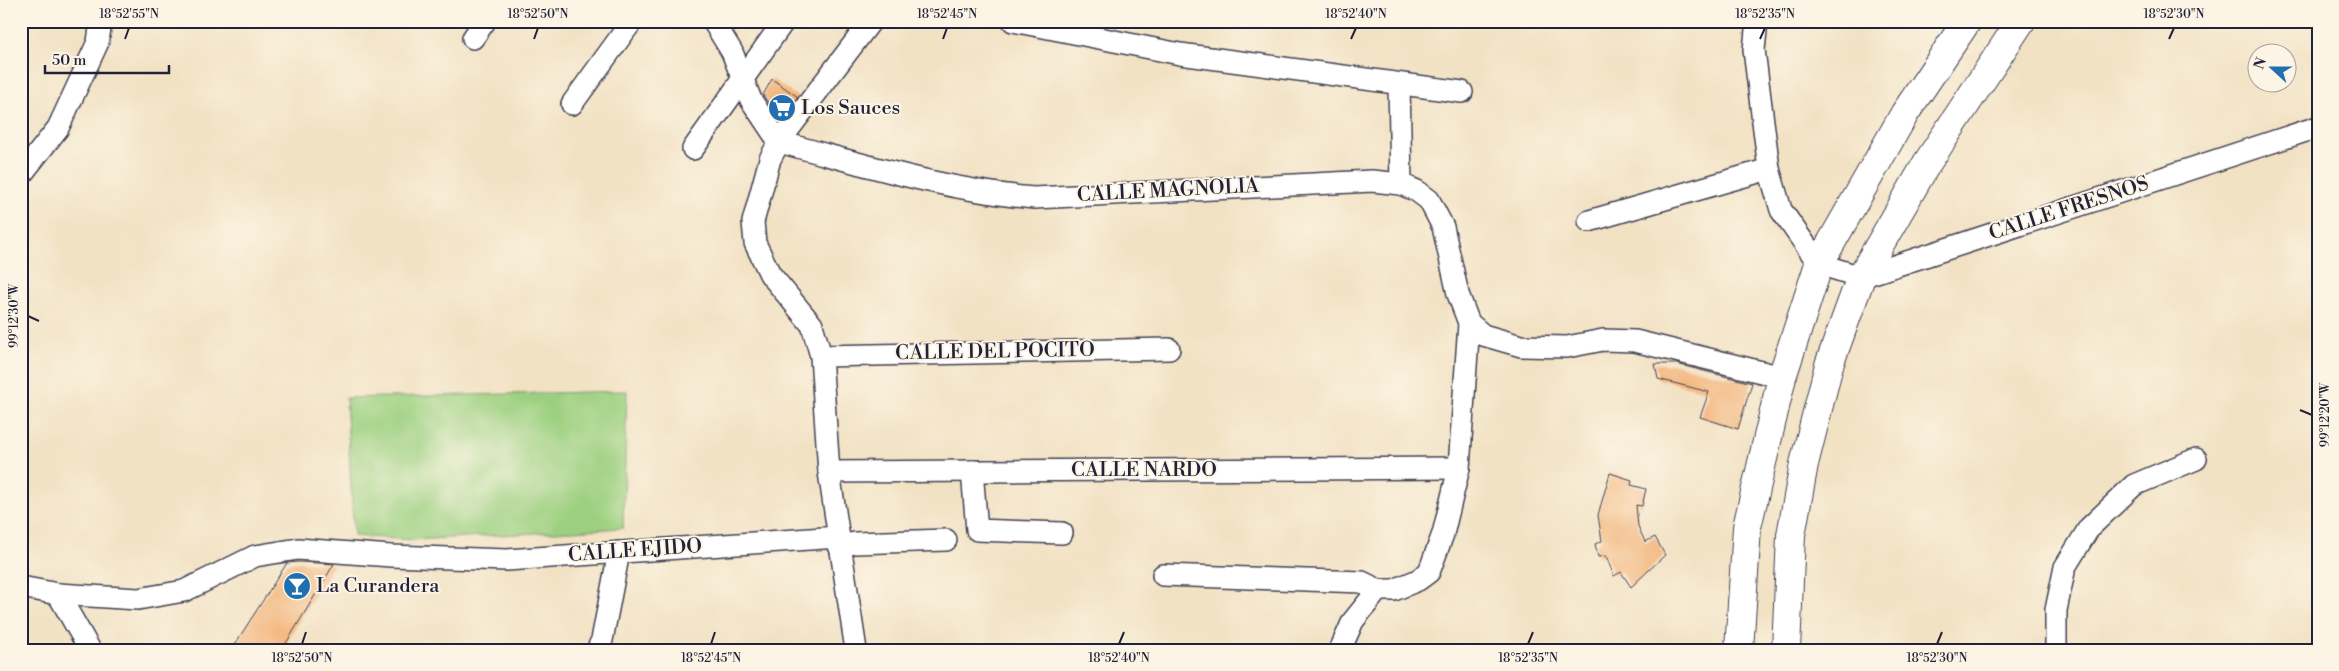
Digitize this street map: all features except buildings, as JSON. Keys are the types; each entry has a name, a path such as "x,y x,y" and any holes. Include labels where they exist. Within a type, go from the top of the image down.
{"main road":[{"path":"1739,650 1747,527 1782,377 1819,264 1905,113 1967,21"},
{"path":"1786,650 1791,535 1804,464 1829,365 1861,277 1927,164 2021,21"}],"street":[{"path":"21,175 58,128 98,42 101,21"},
{"path":"572,104 632,21"},
{"path":"713,21 732,52 751,100 779,142"},
{"path":"693,149 784,21"},
{"path":"856,650 829,472 821,356 812,324 770,274 755,244 753,222 770,159 779,142 871,21"},
{"path":"1013,21 1180,54 1462,92"},
{"path":"1757,21 1754,50 1769,169 1780,210 1819,264 1861,277"},
{"path":"1399,84 1402,184"},
{"name":"CALLE FRESNOS","path":"1861,277 2318,127"},
{"name":"CALLE MAGNOLIA","path":"779,142 923,179 1004,196 1034,198 1372,181 1402,184 1417,191 1429,200 1443,227 1458,294 1469,323"},
{"path":"1589,221 1769,169"},
{"path":"1469,323 1483,335 1521,346 1567,347 1603,340 1635,341 1782,377"},
{"path":"1163,575 1362,582 1378,590 1394,590 1418,580 1429,572 1443,534 1459,468 1469,323"},
{"name":"CALLE DEL POCITO","path":"821,356 1170,349"},
{"path":"2056,650 2056,610 2065,568 2089,528 2134,485 2196,459"},
{"name":"CALLE NARDO","path":"829,472 1459,468"},
{"path":"972,471 977,530 1062,533"},
{"name":"CALLE EJIDO","path":"21,587 58,594 138,599 184,591 255,556 298,549 391,556 507,560 619,552 839,541 855,543 946,540"},
{"path":"597,650 602,640 619,552"},
{"path":"1340,650 1353,621 1378,590"},
{"path":"58,594 90,650"}],"green space":[{"path":"627,391 623,528 413,540 354,536 346,398"}],"place":[{"name":"Los Sauces","path":"782,108"},
{"name":"La Curandera","path":"297,586"}]}
